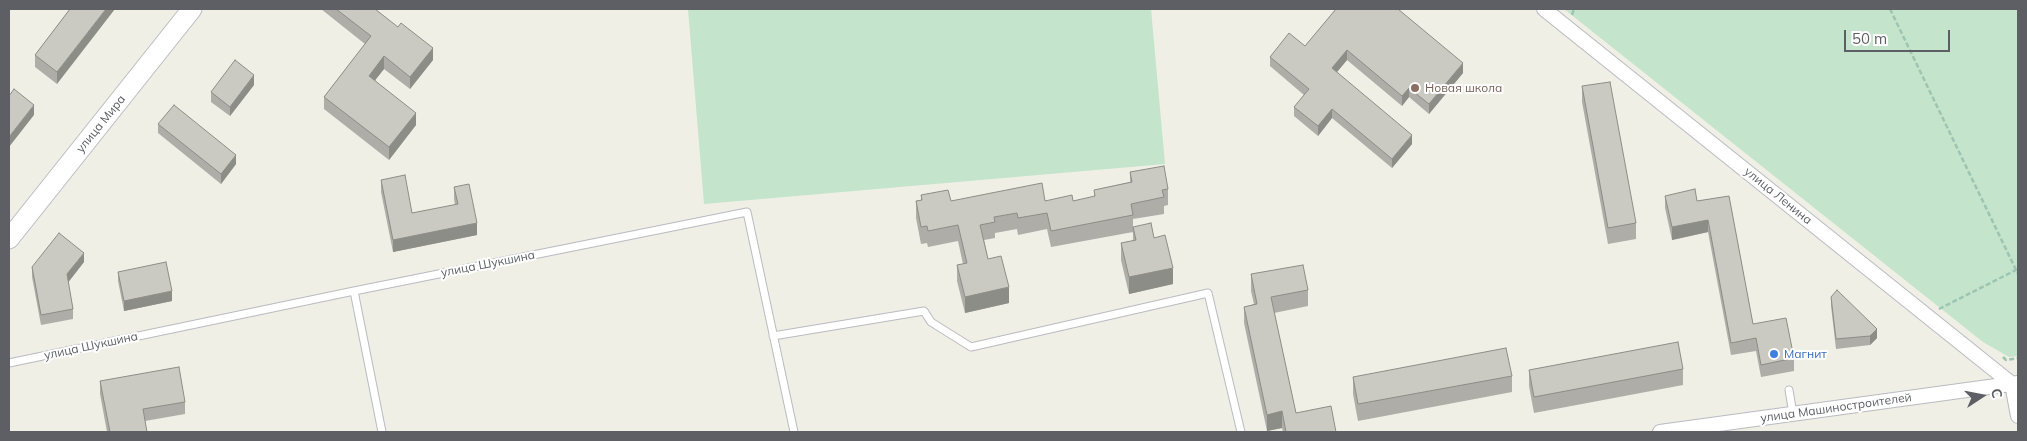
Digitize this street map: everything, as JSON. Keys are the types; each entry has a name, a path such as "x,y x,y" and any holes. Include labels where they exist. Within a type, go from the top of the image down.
{"street":[{"name":"улица Мира","path":"9,239 192,9"},
{"name":"улица Ленина","path":"1544,9 2015,383"},
{"name":"улица Машиностроителей","path":"1660,432 2015,383"},
{"path":"2015,383 2018,416"}],"lane":[{"name":"улица Шукшина","path":"9,363 747,212 794,432"},
{"path":"354,291 382,432"},
{"path":"773,336 924,311 931,322 971,347 1208,293 1241,432"},
{"path":"1789,390 1793,414"}],"path":[{"path":"1890,9 2018,274"},
{"path":"1937,310 2017,270"}],"green space":[{"path":"688,9 1151,9 1165,164 704,204"},
{"path":"1564,9 2018,9 2018,356 2009,357 1983,342"}],"building":[{"path":"70,9 106,9 57,72 35,55"},
{"path":"336,9 375,9 398,27 401,23 433,48 410,77 384,56 369,76 416,113 389,147 324,97 371,36"},
{"name":"Новая школа","path":"1336,9 1398,9 1463,63 1429,104 1409,88 1402,96 1347,50 1332,68 1412,135 1392,159 1332,109 1318,126 1294,107 1309,89 1270,57 1289,33 1305,46"},
{"path":"235,60 254,75 230,107 211,92"},
{"path":"1610,82 1636,223 1608,228 1582,86"},
{"path":"14,89 34,105 9,137 9,96"},
{"path":"174,105 236,155 221,174 158,124"},
{"path":"1164,166 1168,189 1162,190 1164,197 1131,204 1133,215 1051,231 1047,213 1018,218 1017,213 994,217 995,222 980,225 988,259 1001,256 1009,287 965,297 957,265 967,263 958,225 928,231 927,226 921,227 916,201 922,200 921,195 948,190 951,201 1042,183 1045,201 1072,195 1073,201 1095,196 1094,190 1132,182 1130,172"},
{"path":"405,175 412,213 458,204 454,187 469,184 477,223 393,240 381,180"},
{"path":"1695,189 1697,201 1729,196 1753,324 1786,318 1794,358 1761,365 1756,338 1731,343 1708,220 1672,227 1665,196"},
{"path":"1151,223 1154,238 1165,235 1173,268 1129,277 1121,243 1136,240 1133,227"},
{"path":"59,233 84,253 67,274 73,309 41,315 32,267"},
{"path":"166,262 172,291 124,301 118,272"},
{"path":"1303,265 1308,290 1271,297 1296,413 1331,406 1336,432 1286,432 1282,411 1267,415 1244,307 1257,304 1251,274"},
{"path":"1837,290 1877,329 1870,336 1836,339 1831,297"},
{"path":"1678,342 1683,369 1534,397 1529,370"},
{"path":"1506,348 1512,376 1358,404 1353,377"},
{"path":"179,367 185,402 143,409 147,432 110,432 100,381"}],"place":[{"name":"Новая школа","path":"1415,88"},
{"name":"Магнит","path":"1774,354"}]}
